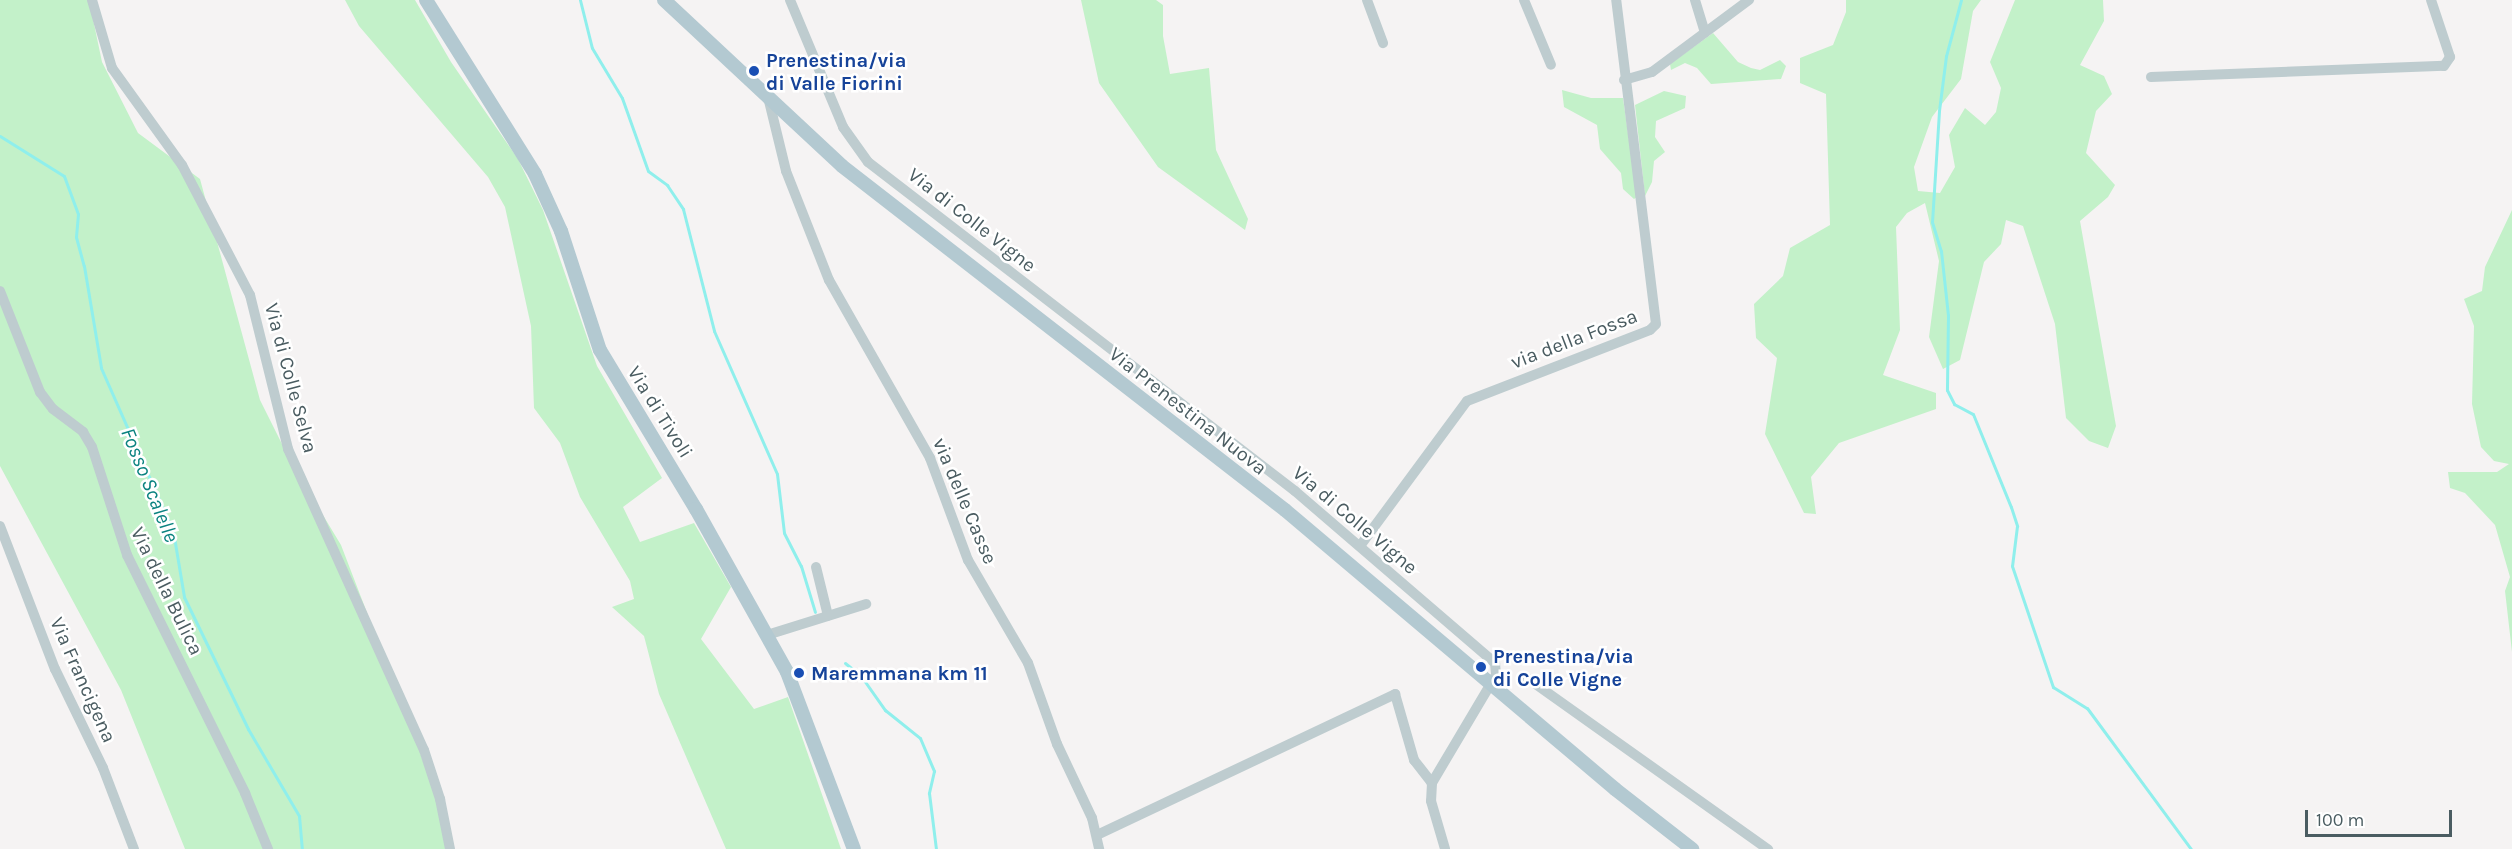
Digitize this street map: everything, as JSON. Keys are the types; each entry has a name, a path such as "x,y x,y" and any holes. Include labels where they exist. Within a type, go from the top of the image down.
{"main road":[{"name":"Via di Tivoli","path":"426,0 531,167 561,231 600,350 696,509 797,693 854,849"},
{"name":"Via Prenestina Nuova","path":"664,0 769,101 951,254 1285,510 1490,684 1692,849"}],"street":[{"name":"Via di Colle Selva","path":"92,0 115,73 182,165 250,295 288,449 423,750 438,792 450,849"},
{"name":"Via di Colle Vigne","path":"790,0 843,127 868,162 1295,491 1495,663 1497,672 1490,684"},
{"path":"1367,0 1383,43"},
{"path":"1524,0 1551,65"},
{"name":"via della Fossa","path":"1360,546 1467,401 1655,326 1616,0"},
{"path":"1695,0 1705,33"},
{"path":"1624,80 1649,74 1749,0"},
{"path":"2151,76 2445,66 2450,57 2431,0"},
{"name":"via delle Casse","path":"769,101 789,179 829,280 935,468 963,550 1030,666 1057,744 1097,835 1099,849"},
{"name":"Via della Bulica","path":"0,291 40,392 53,409 83,432 92,447 127,555 242,786 268,849"},
{"name":"Via Francigena","path":"0,526 55,669 103,768 134,849"},
{"path":"816,567 828,616"},
{"path":"767,635 866,604"},
{"path":"1527,678 1768,849"},
{"path":"1445,849 1431,801 1432,783 1490,684"},
{"path":"1097,835 1395,694 1414,760 1432,783"}],"green space":[{"path":"0,0 89,0 102,62 138,133 200,179 260,400 292,464 341,545 414,735 449,837 449,849 185,849 121,690 0,466"},
{"path":"345,0 415,0 451,62 518,159 543,210 597,366 662,478 623,507 640,542 694,523 731,587 701,639 754,709 788,697 841,849 726,849 659,694 644,636 612,607 634,599 630,581 580,497 560,443 534,408 531,326 505,207 488,177 359,26"},
{"path":"1081,0 1156,0 1163,5 1163,36 1170,74 1209,68 1216,150 1248,219 1245,230 1158,167 1099,83"},
{"path":"1846,0 1981,0 1973,11 1961,79 1932,117 1914,167 1918,191 1940,193 1955,167 1949,135 1965,108 1985,125 1996,112 2001,88 1990,62 2015,0 2103,0 2104,21 2080,65 2104,76 2112,94 2096,111 2086,153 2115,185 2108,197 2080,221 2116,426 2108,448 2089,441 2066,418 2055,324 2023,226 2006,220 2001,244 1984,262 1960,360 1943,369 1929,337 1939,261 1925,203 1907,213 1896,227 1900,330 1883,375 1936,393 1936,409 1839,443 1811,477 1816,514 1804,513 1765,434 1777,358 1756,338 1754,304 1783,276 1790,248 1830,225 1826,94 1800,83 1800,58 1833,45 1846,12"},
{"path":"1713,33 1738,62 1751,68 1760,70 1780,60 1786,66 1781,79 1711,84 1697,68 1685,63 1671,70 1670,64"},
{"path":"1562,90 1591,98 1623,98 1637,197 1634,199 1623,189 1621,173 1600,149 1597,125 1564,107"},
{"path":"1664,91 1686,96 1685,108 1656,121 1655,137 1665,152 1654,161 1652,182 1645,196 1635,105"},
{"path":"2512,210 2512,652 2505,591 2510,577 2495,525 2465,493 2450,488 2448,472 2497,472 2509,464 2494,461 2481,447 2472,404 2474,326 2464,299 2482,291 2485,267"}],"waterway":[{"path":"580,0 592,48 622,98 648,171 667,185 683,209 714,331 777,474 784,533 801,566 815,612"},
{"path":"1961,0 1946,56 1939,111 1932,222 1941,251 1948,315 1947,390 1954,404 1973,414 2011,507 2017,526 2012,566 2053,687 2087,708 2191,849"},
{"name":"Fosso Scalelle","path":"0,136 64,176 78,214 76,237 84,266 101,368 173,531 184,597 248,729 299,816 302,849"},
{"path":"845,663 861,676 885,710 920,738 934,771 929,793 936,849"}],"place":[{"name":"Prenestina/via di Valle Fiorini","path":"754,71"},
{"name":"Prenestina/via di Colle Vigne","path":"1481,667"},
{"name":"Maremmana km 11","path":"799,673"}]}
